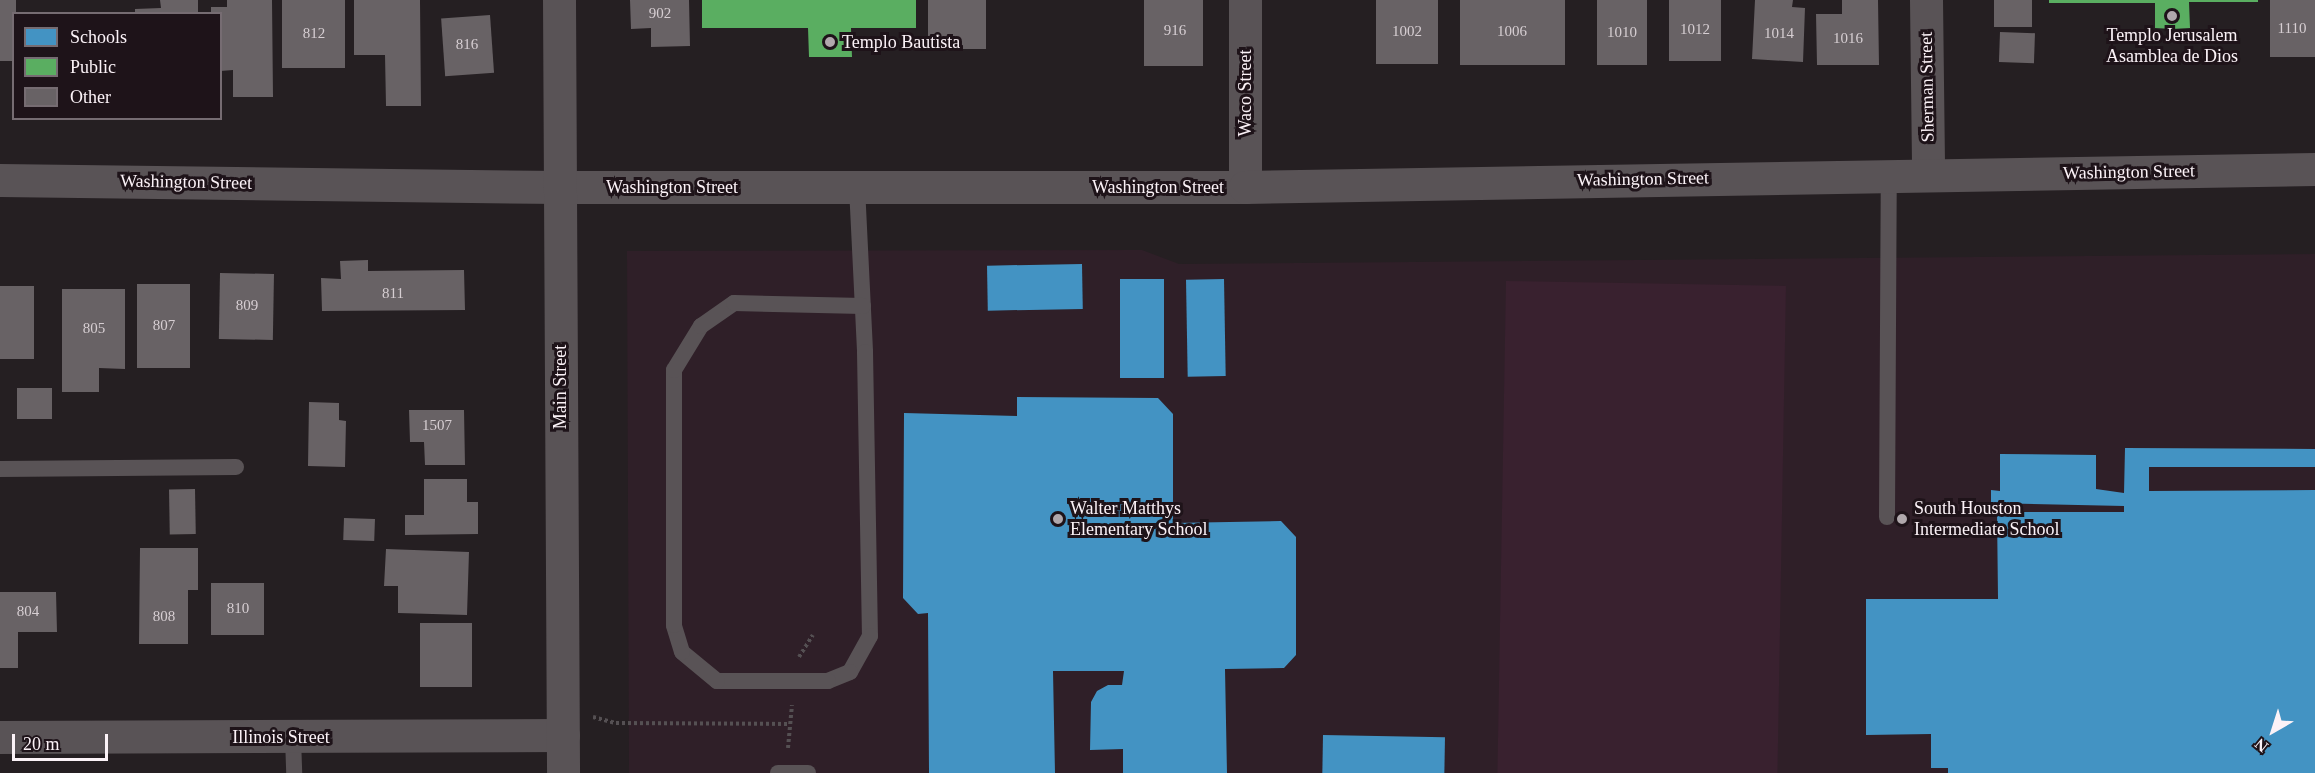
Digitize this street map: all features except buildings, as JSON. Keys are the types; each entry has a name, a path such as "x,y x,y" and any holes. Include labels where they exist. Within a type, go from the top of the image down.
{"street":[{"name":"Main Street","path":"559,0 563,773"},
{"name":"Waco Street","path":"1245,0 1245,186"},
{"name":"Sherman Street","path":"1926,0 1928,174"},
{"name":"Washington Street","path":"0,180 560,188 1245,186 2315,169"},
{"name":"Illinois Street","path":"0,737 293,738 562,722"}],"lane":[{"path":"1887,518 1888,174"},
{"path":"857,187 863,306 870,636 850,672 828,681 717,681 682,652 674,625 674,370 701,326 734,303 863,306"},
{"path":"0,469 236,467"},
{"path":"293,738 294,773"},
{"path":"778,773 808,773"}],"path":[{"path":"562,722 787,724"}],"shaded area":[{"path":"1142,250 1179,264 2315,254 2315,773 629,773 627,251"},
{"path":"1506,281 1786,286 1777,773 1497,773"}],"place":[{"name":"Templo Jerusalem Asamblea de Dios","path":"2172,16"},
{"name":"Templo Bautista","path":"830,42"},
{"name":"Walter Matthys Elementary School","path":"1058,519"},
{"name":"South Houston Intermediate School","path":"1902,519"}]}
